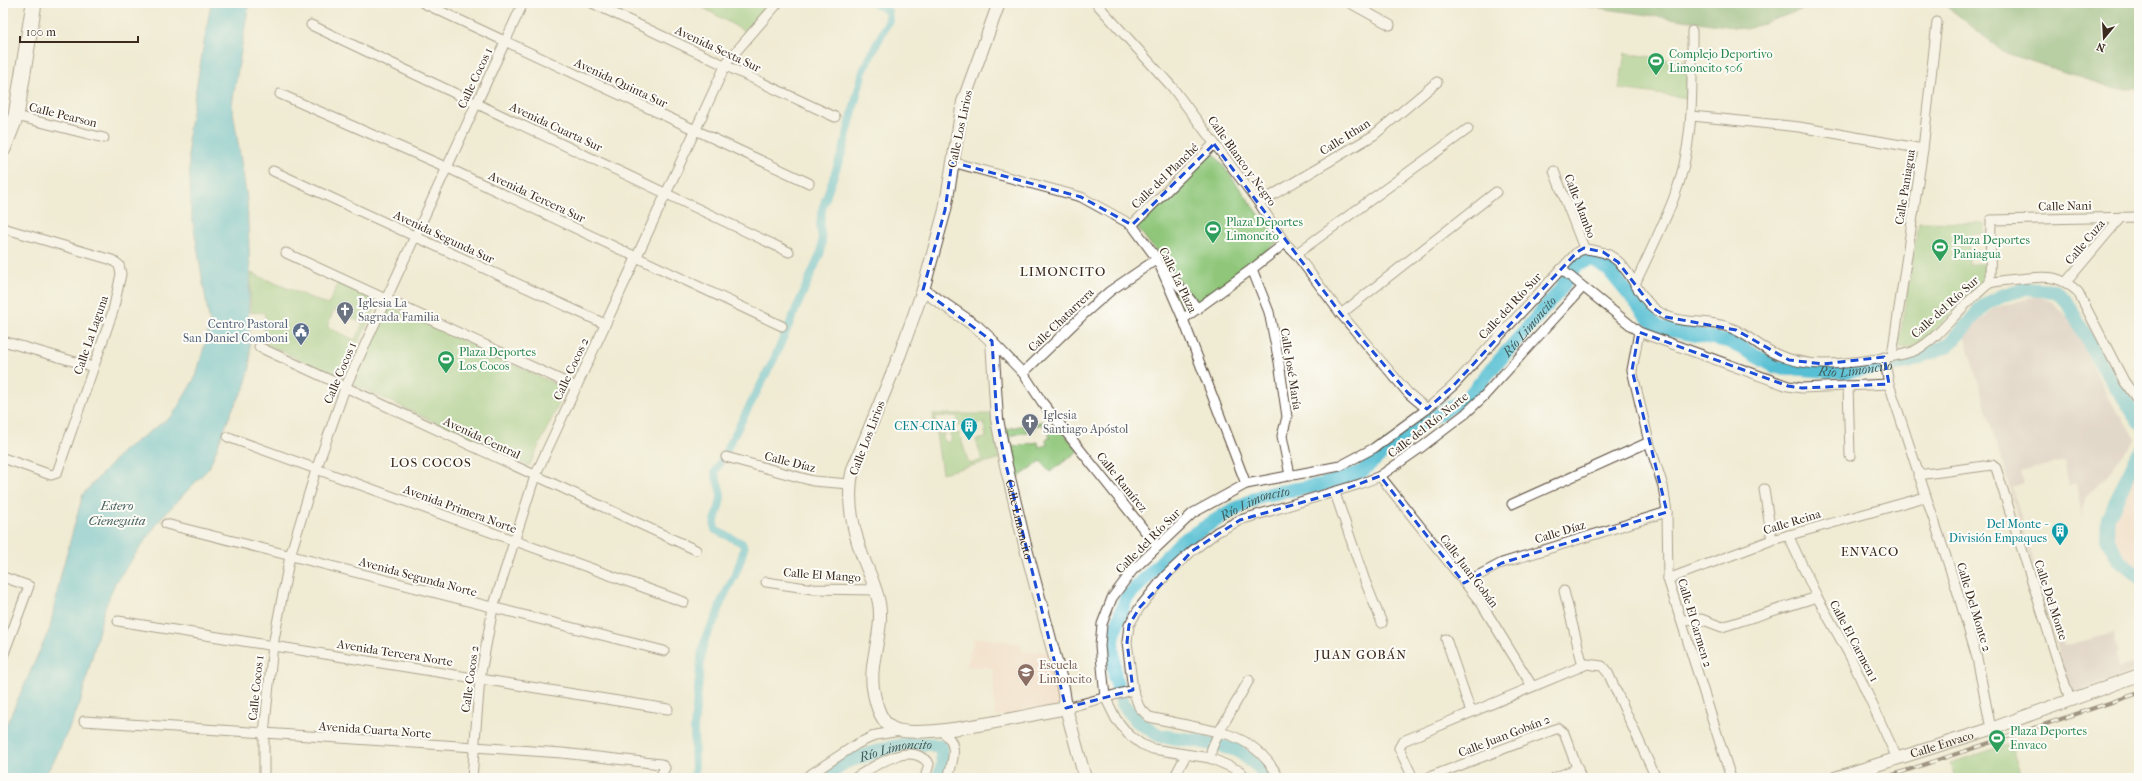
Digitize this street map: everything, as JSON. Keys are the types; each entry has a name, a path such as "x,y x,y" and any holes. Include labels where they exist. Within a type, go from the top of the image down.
{"main road":[{"path":"3,148 16,116 34,3"}],"street":[{"name":"Avenida Quinta Sur","path":"423,3 809,183"},
{"name":"Calle Cocos 1","path":"264,778 264,734 273,646 290,556 316,470 345,388 523,3"},
{"name":"Avenida Sexta Sur","path":"592,3 835,117"},
{"name":"Calle Cocos 2","path":"472,778 480,678 493,608 513,541 535,476 725,66 747,37 778,3"},
{"name":"Calle Los Lirios","path":"900,731 891,727 881,714 873,688 872,677 880,623 876,590 856,536 849,499 850,484 853,468 900,354 923,290 945,210 963,102 999,3"},
{"name":"Calle Blanco y Negro","path":"1096,3 1172,87 1259,204 1285,243 1296,254 1341,314 1408,393 1427,409"},
{"path":"1350,3 1390,24"},
{"name":"Calle Paniagua","path":"1887,358 1923,149 1937,22"},
{"name":"Avenida Cuarta Sur","path":"311,25 789,252"},
{"path":"1636,284 1674,199 1686,154 1692,116 1692,31"},
{"name":"Calle Ithan","path":"1259,204 1374,135 1437,82"},
{"name":"Avenida Tercera Sur","path":"280,94 448,168 782,326"},
{"name":"Calle Pearson","path":"16,116 104,138"},
{"path":"1692,116 1799,126 1923,149"},
{"path":"1296,254 1468,129"},
{"name":"Calle del Planché","path":"1132,225 1214,144"},
{"name":"Calle La Plaza","path":"952,162 1081,197 1132,225 1157,259 1183,319 1246,484"},
{"name":"Avenida Segunda Sur","path":"273,171 605,324"},
{"name":"Calle Mambo","path":"1554,171 1584,248"},
{"path":"1341,314 1496,192"},
{"name":"Calle Cuza","path":"2067,281 2121,217"},
{"name":"Calle Nani","path":"1990,283 1991,220 2139,217"},
{"name":"Calle La Laguna","path":"3,228 112,260 119,265 121,274 115,305 55,475 3,458"},
{"path":"1183,319 1285,243"},
{"name":"Calle del Río Sur","path":"1246,778 1240,771 1210,758 1153,749 1141,744 1128,734 1116,719 1109,696 1100,646 1102,624 1112,598 1132,571 1193,513 1246,484 1340,466 1374,448 1427,409 1459,380 1576,252 1584,248 1603,252 1618,262 1653,308 1666,317 1678,320 1720,324 1736,330 1762,347 1789,360 1823,364 1887,358 1915,350 1968,301 1990,283 2047,276 2067,281"},
{"path":"286,253 576,387"},
{"path":"1157,259 1198,308"},
{"name":"Calle Chatarrera","path":"1023,373 1105,295 1157,259"},
{"name":"Calle José María","path":"1252,269 1269,312 1279,362 1287,417 1282,436 1290,475"},
{"path":"1561,269 1582,288 1639,332 1788,386 1802,388 1848,386 1888,380"},
{"path":"2067,281 2078,292 2124,381 2139,402"},
{"name":"Calle del Río Norte","path":"1279,778 1271,764 1260,752 1234,735 1217,735 1149,717 1139,707 1131,691 1127,642 1129,625 1140,607 1166,575 1192,551 1217,532 1240,520 1335,493 1380,476 1423,446 1465,414 1484,396 1582,288"},
{"path":"923,290 977,327 992,341"},
{"name":"Calle El Carmen 2","path":"1639,332 1632,370 1649,442 1663,486 1667,512 1668,578 1731,778"},
{"path":"3,341 93,367"},
{"name":"Calle Ramírez","path":"992,341 1023,373 1042,402 1157,546"},
{"name":"Calle Limoncito","path":"992,341 997,420 1005,461 1025,546 1063,688 1066,708 1085,778"},
{"name":"Avenida Central","path":"259,347 696,550"},
{"name":"Calle Del Monte 2","path":"1887,358 1888,380 1925,497 1956,587 1977,658 1991,729"},
{"path":"1848,386 1850,456"},
{"name":"Avenida Primera Norte","path":"228,437 684,602"},
{"path":"1512,504 1649,442"},
{"name":"Calle Díaz","path":"726,457 813,481 850,484"},
{"name":"Calle Del Monte","path":"1918,475 1992,465 1996,468 2070,700"},
{"name":"Calle Juan Gobán","path":"1380,476 1481,603 1532,686"},
{"path":"1764,488 1772,540"},
{"path":"1335,493 1365,581 1382,623"},
{"name":"Calle Reina","path":"1668,578 1772,540 1925,497"},
{"name":"Calle Díaz","path":"1464,583 1502,563 1667,512"},
{"name":"Avenida Segunda Norte","path":"166,524 664,651"},
{"name":"Calle El Carmen 1","path":"1788,535 1817,598 1850,656 1897,758"},
{"path":"3,577 29,586 3,656"},
{"name":"Calle El Mango","path":"766,582 813,589 876,590"},
{"path":"1564,591 1583,666"},
{"path":"1682,620 1701,619 1722,627 1817,598"},
{"name":"Avenida Tercera Norte","path":"118,621 668,709"},
{"path":"1446,639 1471,712"},
{"path":"1413,778 1399,748 1404,741 1587,664 1602,666 1608,673 1656,778"},
{"name":"Calle Envaco","path":"1835,778 1872,773 1897,758 1991,729 2139,675"},
{"path":"1210,758 1217,735 1249,680"},
{"path":"805,778 857,744 876,736 900,731 941,731 1066,708 1131,691"},
{"name":"Avenida Cuarta Norte","path":"84,721 562,753 664,766 664,771 659,778"},
{"name":"Calle Juan Gobán 2","path":"1427,778 1558,728 1564,733 1581,778"},
{"path":"941,731 948,735 955,753 948,778"},
{"path":"855,778 883,760 895,756 908,755 926,759 929,764 925,778"},
{"path":"1174,778 1186,755"},
{"path":"1554,778 1578,768"}],"highlighted area":[{"path":"1214,144 1341,314 1408,393 1427,409 1454,385 1577,252 1584,248 1603,252 1618,262 1653,308 1666,317 1736,330 1789,360 1823,364 1884,357 1889,384 1802,388 1788,386 1639,332 1632,370 1667,512 1502,563 1464,583 1380,476 1335,493 1240,520 1192,551 1140,607 1129,625 1127,642 1133,690 1066,708 1005,461 997,419 992,341 923,290 945,210 952,162 1081,197 1132,225"}],"shaded area":[{"path":"2038,296 2053,302 2070,320 2110,401 2136,438 2104,479 2085,498 2082,519 2076,483 2069,485 2064,461 2021,472 2024,483 2012,487 2057,641 2062,640 2064,646 2114,633 2118,652 2116,653 2118,668 2139,664 2139,668 2117,678 2071,694 1964,335 1994,308"},
{"path":"2139,464 2139,572 2123,560 2110,538 2111,518"},
{"name":"Escuela Limoncito","path":"974,637 1022,644 1021,651 1051,652 1061,706 995,717 993,668 967,666"}],"green space":[{"path":"695,3 765,3 761,14 744,31"},
{"path":"1563,3 1821,3 1747,29"},
{"path":"1943,3 2139,3 2139,89 2116,89 2003,52"},
{"name":"Complejo Deportivo Limoncito 506","path":"1625,53 1690,63 1689,98 1619,89"},
{"path":"1212,151 1279,241 1198,304 1136,226"},
{"path":"1919,222 1985,223 1985,234 1972,234 1972,241 1969,242 1969,264 1985,264 1985,279 1931,334 1916,345 1908,348 1898,347"},
{"path":"1164,271 1194,308 1184,315"},
{"path":"251,273 328,305 339,281 379,300 341,379 253,338 264,338 265,313 250,312","holes":["334,310 363,323 355,340 327,327"]},
{"path":"389,306 566,389 529,466 353,384"},
{"path":"933,414 992,414 999,459 942,473","holes":["957,416 959,426 984,423 986,438 976,440 982,460 969,464 959,433 949,434 952,438 947,443 942,437 946,434 938,434 935,417"]},
{"path":"1045,421 1054,432 1060,428 1078,451 1050,472 1041,461 1016,479 1006,429","holes":["1043,424 1044,428 1047,428 1050,438 1046,439 1047,445 1039,447 1038,442 1012,447 1010,436 1034,430 1034,426"]},
{"name":"Plaza Deportes Envaco","path":"2010,744 2022,778 1955,778 1950,763"}],"water":[{"name":"Estero Cieneguita","path":"211,3 249,3 232,105 247,199 250,271 248,323 250,334 250,367 244,389 232,410 209,468 162,517 115,583 104,610 80,704 55,759 43,778 3,778 3,732 50,628 61,574 83,494 124,450 173,415 196,376 210,325 191,210 188,135"}],"waterway":[{"path":"692,778 695,773 694,728 702,650 706,636 716,618 721,602 735,575 744,548 742,543 715,530 714,526 721,500 715,472 774,359 821,252 822,240 820,226 822,209 843,150 863,71 889,20 888,11 874,3"},
{"name":"Río Limoncito","path":"1266,778 1259,767 1237,750 1198,741 1160,736 1137,721 1123,704 1115,678 1112,640 1126,598 1181,542 1229,512 1263,495 1321,485 1361,472 1392,445 1431,418 1467,398 1560,290 1578,263 1593,259 1608,269 1650,320 1660,328 1729,341 1776,367 1842,372 1908,362 1949,345 1984,305 2004,295 2024,289 2055,291 2066,300 2096,356 2139,422"},
{"name":"Río Limoncito","path":"2139,452 2108,518 2107,539 2120,561 2139,577"},
{"name":"Río Limoncito","path":"825,778 845,762 888,748 907,744 930,744 941,747 943,764 939,778"}],"railway":[{"path":"1884,778 2139,693"}],"place":[{"name":"Complejo Deportivo Limoncito 506","path":"1656,76"},
{"name":"Plaza Deportes Limoncito","path":"1213,244"},
{"name":"Plaza Deportes Paniagua","path":"1940,262"},
{"name":"Iglesia La Sagrada Familia","path":"345,325"},
{"name":"Centro Pastoral San Daniel Comboni","path":"301,346"},
{"name":"Plaza Deportes Los Cocos","path":"446,374"},
{"name":"Iglesia Santiago Apóstol","path":"1030,437"},
{"name":"CEN-CINAI","path":"969,441"},
{"name":"Del Monte - División Empaques","path":"2060,546"},
{"name":"Escuela Limoncito","path":"1026,687"},
{"name":"Plaza Deportes Envaco","path":"1997,753"}],"district":[{"name":"LIMONCITO","path":"1063,271"},
{"name":"LOS COCOS","path":"431,462"},
{"name":"ENVACO","path":"1870,551"},
{"name":"JUAN GOBÁN","path":"1361,654"}]}
